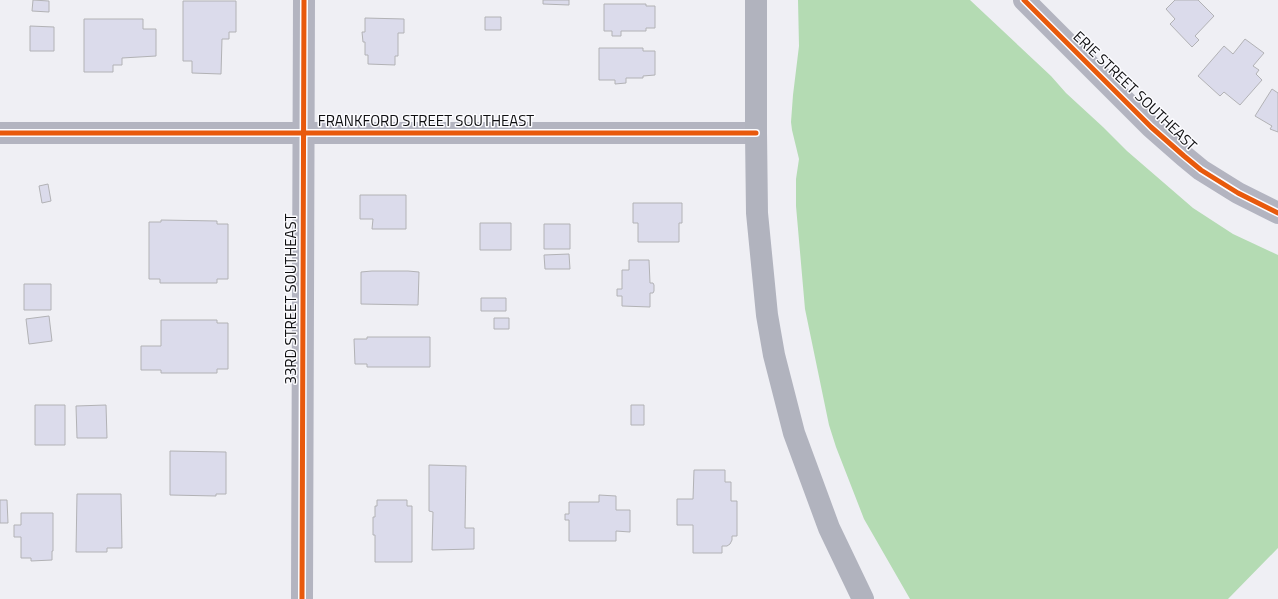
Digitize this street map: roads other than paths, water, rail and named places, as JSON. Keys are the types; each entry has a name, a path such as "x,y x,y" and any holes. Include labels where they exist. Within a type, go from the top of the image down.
{"highway":[{"path":"756,0 757,212 767,315 774,355 794,433 802,456 829,528 863,599"}],"street":[{"name":"33RD STREET SOUTHEAST","path":"302,599 304,0"},
{"name":"ERIE STREET SOUTHEAST","path":"1024,0 1151,127 1184,156 1201,170 1238,193 1278,213"},
{"name":"FRANKFORD STREET SOUTHEAST","path":"0,133 756,133"}]}
